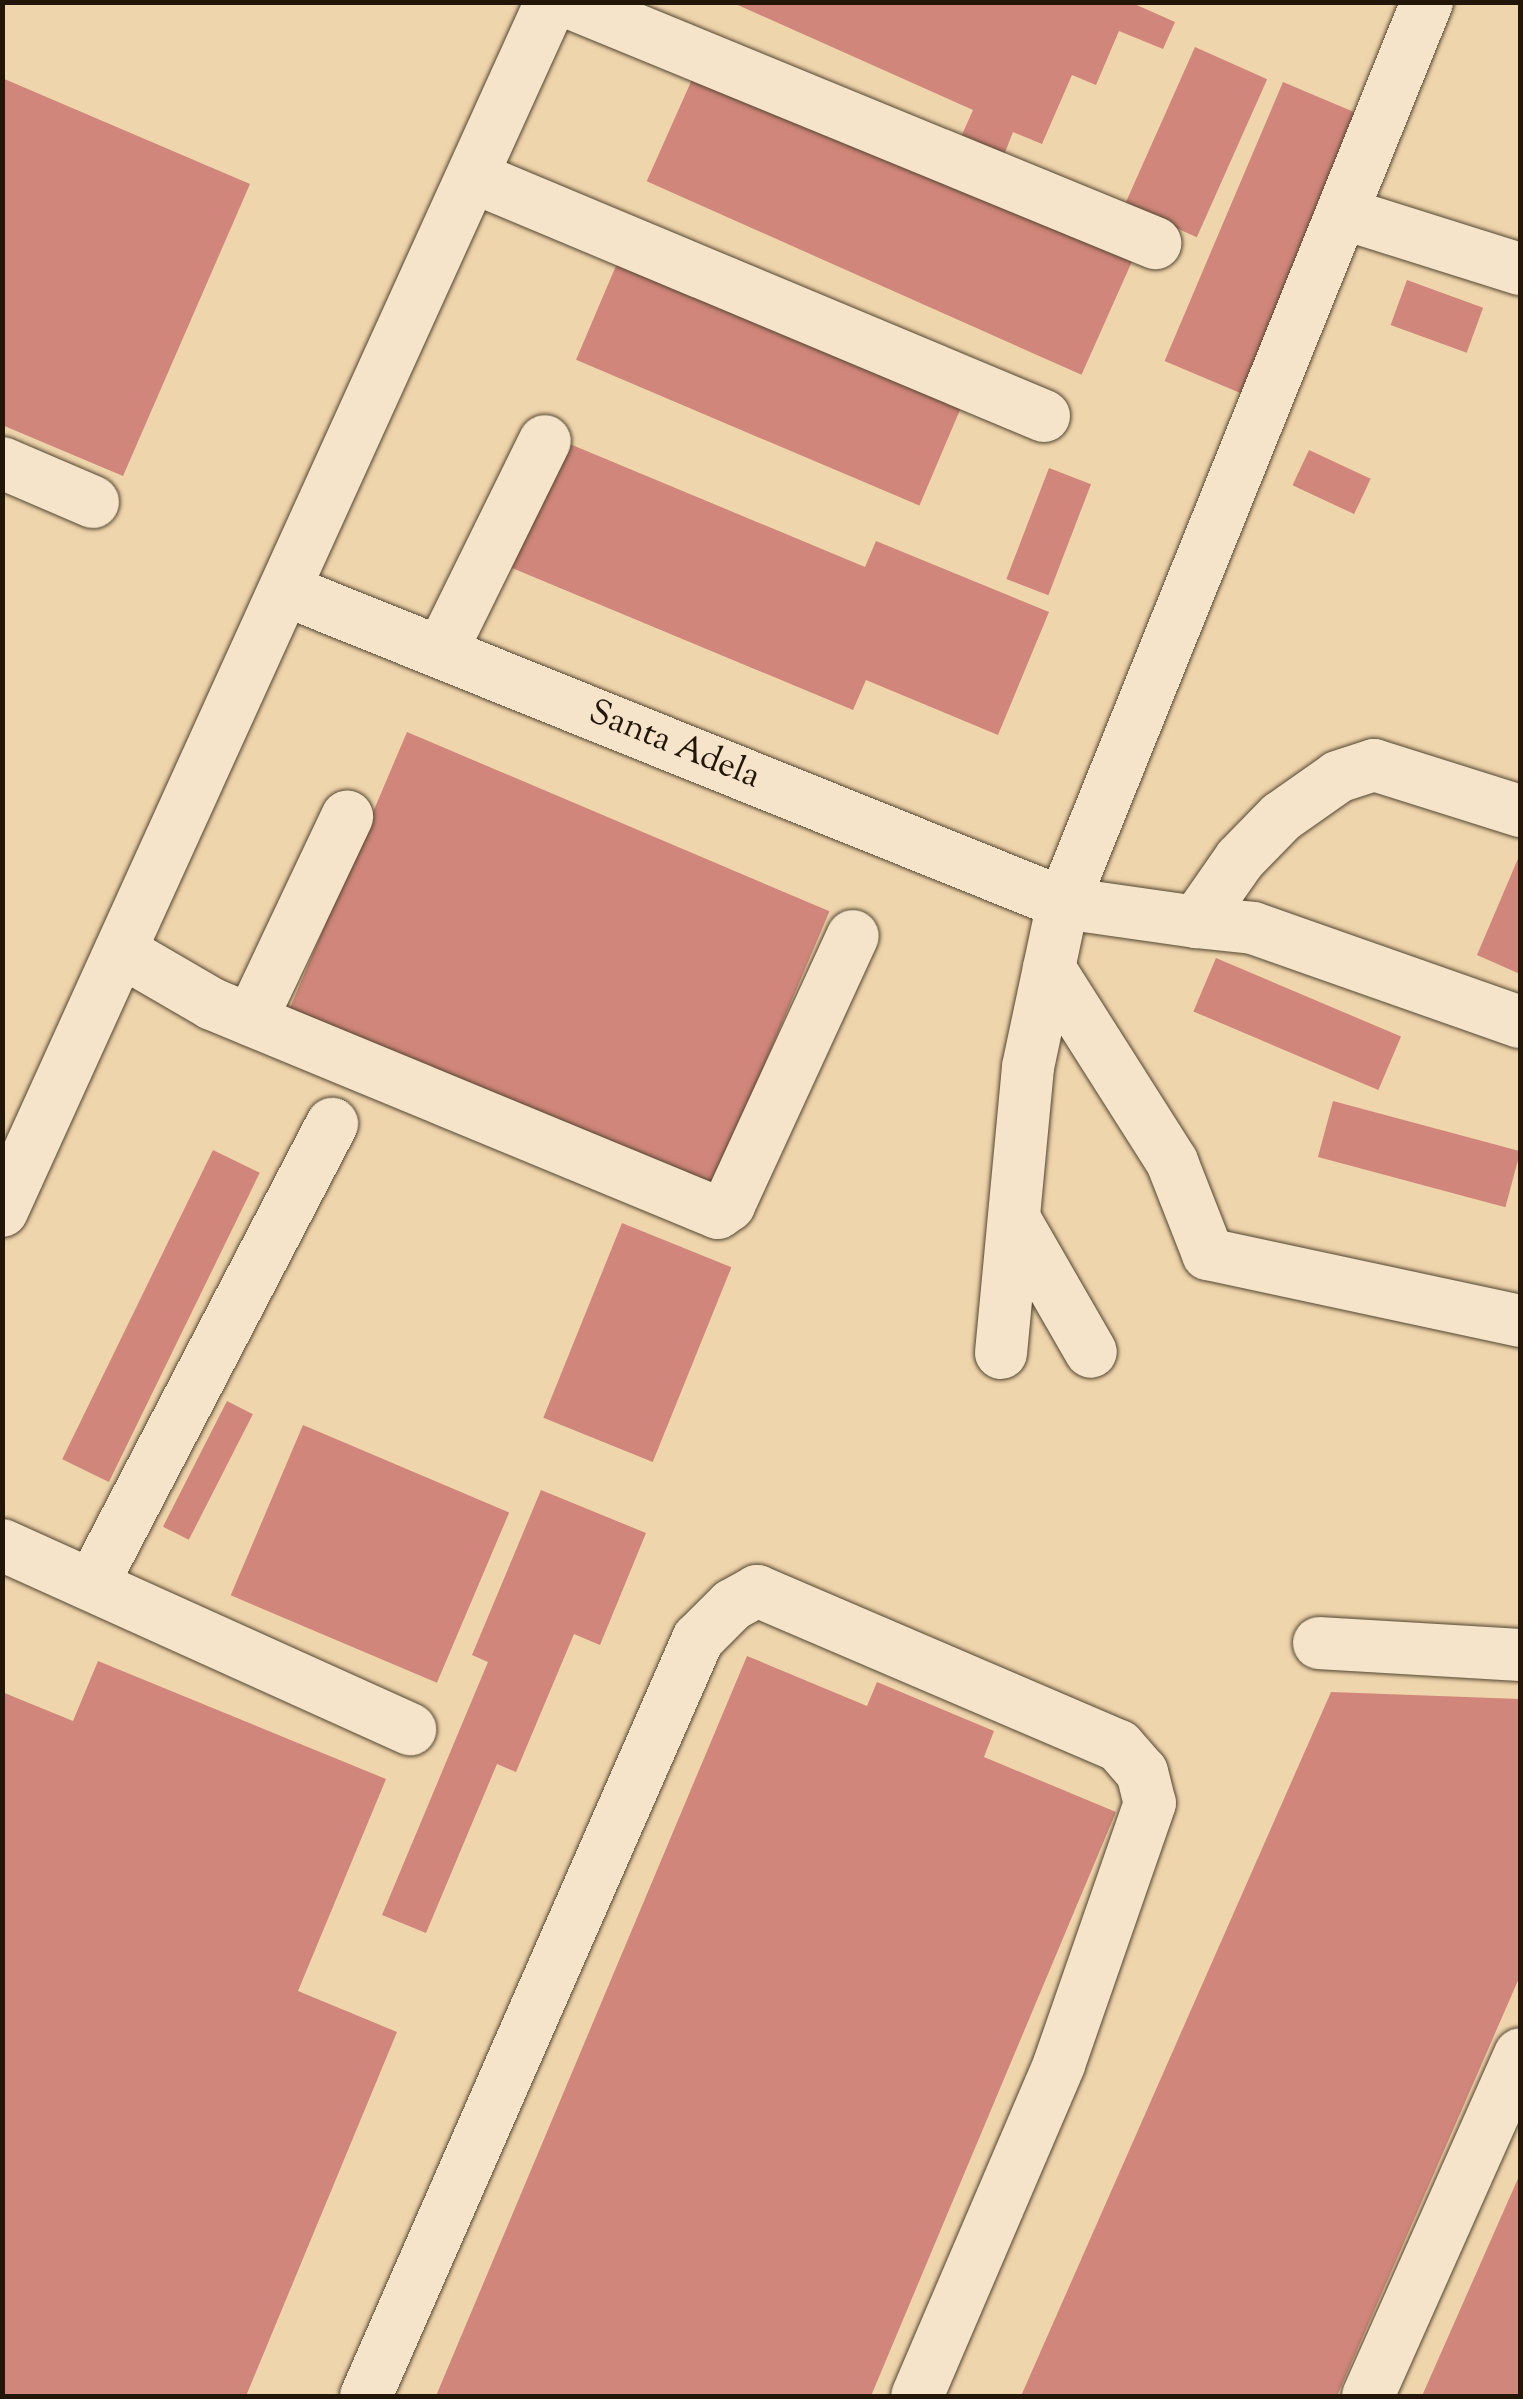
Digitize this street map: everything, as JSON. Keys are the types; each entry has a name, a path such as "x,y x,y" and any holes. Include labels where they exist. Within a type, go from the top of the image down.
{"street":[{"path":"2,1210 551,2"},
{"path":"568,2 1154,243"},
{"path":"1001,1353 1028,1067 1063,903 1427,2"},
{"path":"472,177 1044,416"},
{"path":"1342,212 1520,269"},
{"path":"441,652 545,442"},
{"path":"2,462 94,502"},
{"name":"Santa Adela","path":"285,590 1063,903 1254,928 1520,1022"},
{"path":"1196,922 1240,859 1281,817 1338,777 1374,765 1520,811"},
{"path":"250,1020 348,817"},
{"path":"121,951 250,1020 718,1213 729,1205 853,936"},
{"path":"1050,968 1172,1162 1208,1254 1520,1321"},
{"path":"92,1586 332,1124"},
{"path":"1016,1220 1091,1352"},
{"path":"2,1545 410,1729"},
{"path":"366,2396 534,1999 698,1639 732,1605 756,1591 1119,1746 1142,1772 1150,1803 1059,2065 917,2396"},
{"path":"1319,1643 1520,1655"},
{"path":"1368,2396 1520,2054"}],"building":[{"path":"731,2 1130,2 1175,22 1163,49 1119,31 1096,85 1072,75 1042,144 1013,132 1004,155 961,137 973,110"},
{"path":"1195,47 1267,79 1197,237 1125,205"},
{"path":"702,57 1137,251 1082,375 647,181"},
{"path":"2,78 250,184 123,476 2,425"},
{"path":"1283,82 1370,119 1252,398 1165,361"},
{"path":"621,254 964,400 919,506 576,360"},
{"path":"1407,280 1483,308 1467,353 1391,325"},
{"path":"565,442 865,567 876,541 1049,612 998,735 866,680 853,710 512,568"},
{"path":"1309,450 1371,479 1354,514 1293,485"},
{"path":"1049,468 1091,484 1048,595 1006,579"},
{"path":"407,732 830,911 710,1193 287,1014"},
{"path":"1520,854 1520,974 1477,955"},
{"path":"1216,958 1401,1037 1378,1090 1193,1011"},
{"path":"1333,1101 1520,1151 1505,1207 1318,1157"},
{"path":"213,1150 260,1173 109,1482 62,1459"},
{"path":"622,1223 731,1267 653,1462 543,1418"},
{"path":"227,1401 253,1414 189,1540 163,1527"},
{"path":"303,1425 509,1513 437,1683 231,1595"},
{"path":"541,1490 646,1533 600,1645 574,1634 516,1772 497,1764 426,1933 382,1915 488,1662 472,1655"},
{"path":"747,1656 867,1706 877,1682 994,1731 984,1757 1116,1812 871,2396 436,2396"},
{"path":"98,1661 386,1779 298,1991 397,2032 246,2396 2,2396 2,1692 73,1721"},
{"path":"1331,1692 1520,1699 1520,1976 1337,2396 1021,2396"},
{"path":"1520,2174 1520,2396 1422,2396"}]}
